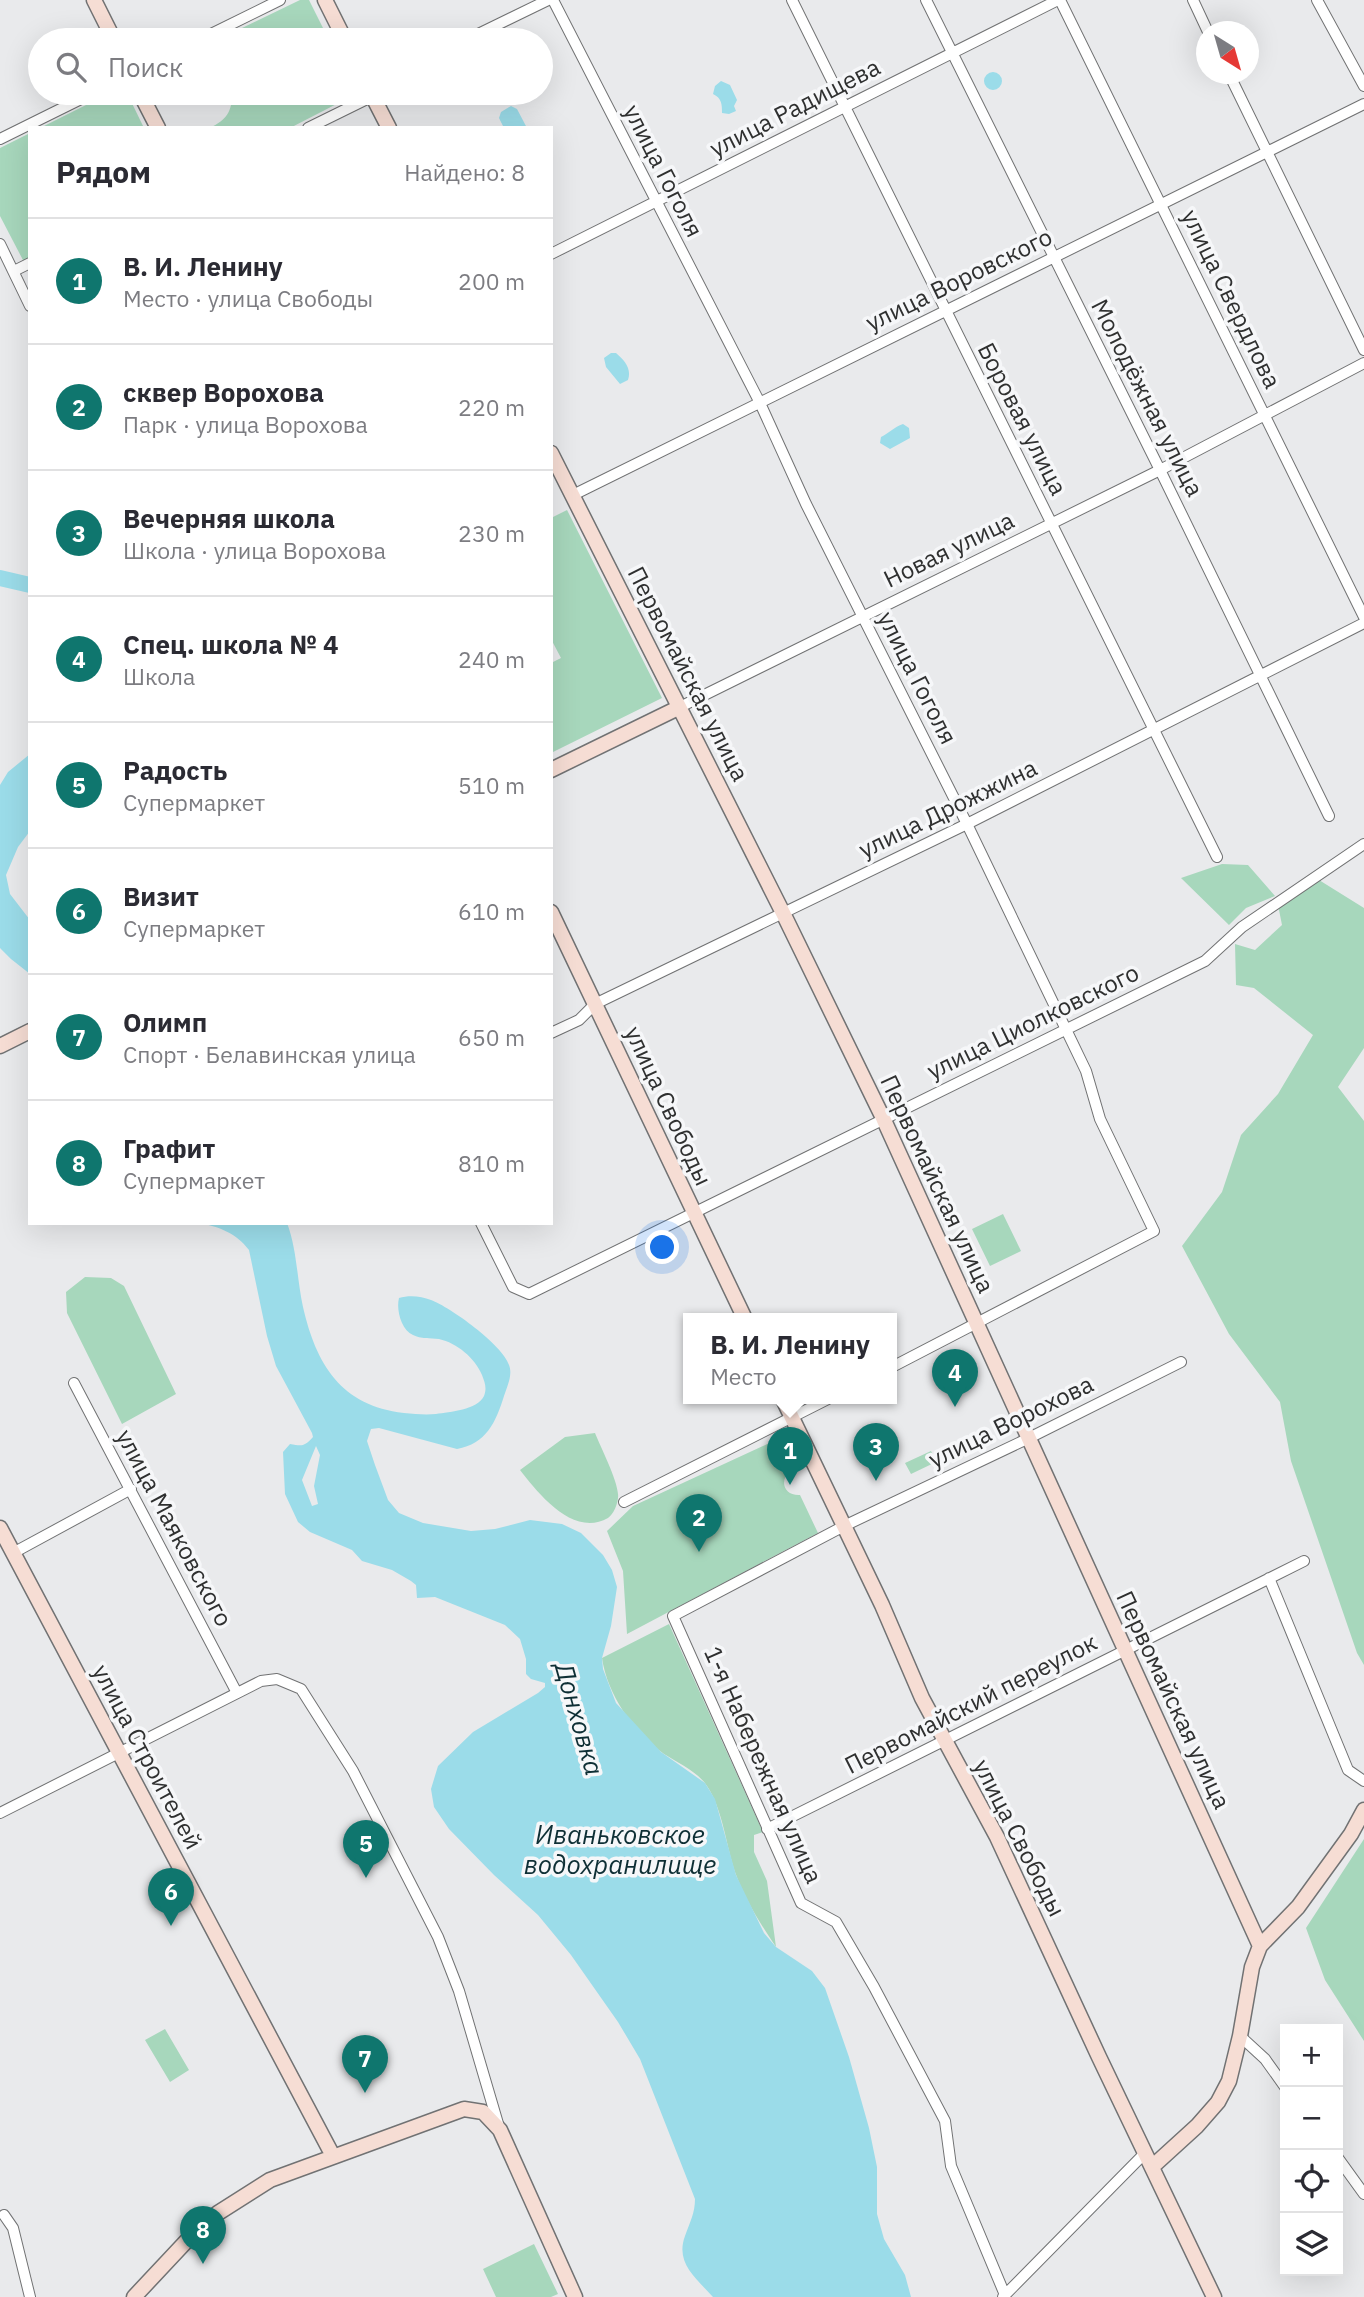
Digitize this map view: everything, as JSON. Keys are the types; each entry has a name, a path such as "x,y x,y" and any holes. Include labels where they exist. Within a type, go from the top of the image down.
{"street":[{"path":"94,0 108,28"},
{"path":"223,28 280,0"},
{"path":"326,0 339,28"},
{"path":"492,28 550,0"},
{"name":"улица Гоголя","path":"550,0 760,402 806,504 967,824 1086,1071 1100,1119 1154,1231 977,1323"},
{"name":"Боровая улица","path":"792,0 1217,857"},
{"name":"Молодёжная улица","path":"926,0 1329,816"},
{"name":"улица Радищева","path":"553,253 1059,0"},
{"name":"улица Свердлова","path":"1059,0 1364,617"},
{"path":"1193,0 1203,21"},
{"path":"1317,0 1364,86"},
{"path":"1234,84 1364,350"},
{"name":"улица Воровского","path":"573,495 1364,104"},
{"path":"0,139 69,105"},
{"path":"146,105 157,126"},
{"path":"311,126 351,105"},
{"path":"378,105 388,126"},
{"path":"0,244 28,302"},
{"path":"14,271 28,264"},
{"name":"Новая улица","path":"553,769 1160,470 1364,363"},
{"name":"Первомайская улица","path":"553,457 883,1118 1260,1946"},
{"name":"улица Дрожжина","path":"553,1033 579,1020 595,1004 1156,731 1364,623"},
{"name":"улица Циолковского","path":"482,1225 513,1287 529,1294 1205,961 1242,928 1364,844"},
{"name":"улица Свободы","path":"553,916 742,1313"},
{"path":"0,1045 28,1032"},
{"path":"897,1364 977,1323"},
{"name":"улица Ворохова","path":"673,1616 844,1526 1181,1362"},
{"name":"улица Маяковского","path":"74,1382 237,1693"},
{"name":"улица Свободы","path":"785,1404 944,1740 997,1837 1214,2297"},
{"path":"624,1502 819,1404"},
{"path":"8,1551 131,1489"},
{"name":"улица Строителей","path":"0,1528 8,1551 332,2156"},
{"name":"Первомайский переулок","path":"767,1829 1304,1561"},
{"path":"1269,1578 1348,1770 1364,1781"},
{"name":"1-я Набережная улица","path":"673,1616 802,1903 836,1922 874,1987 945,2122 951,2166 1004,2296"},
{"path":"0,1813 261,1681 277,1679 301,1689 366,1795 438,1937 458,1991 500,2130 575,2297"},
{"path":"1152,2167 1197,2126 1218,2102 1229,2081 1252,1967 1260,1946 1298,1908 1351,1834 1364,1810"},
{"path":"1240,2036 1265,2059 1280,2080"},
{"path":"134,2297 194,2234 218,2213 270,2180 464,2109 483,2112 500,2130"},
{"path":"1004,2296 1145,2153"},
{"path":"1343,2165 1364,2194"},
{"path":"4,2215 13,2228 30,2297"}],"green space":[{"path":"300,0 309,0 323,28 242,28"},
{"path":"86,105 133,105 143,126 44,126"},
{"path":"231,105 335,105 294,126 213,126 227,114"},
{"path":"28,134 28,260 24,262 0,216 0,148"},
{"path":"567,510 662,698 553,752 553,662 561,658 553,643 553,517"},
{"path":"1222,864 1248,865 1275,896 1246,908 1229,925 1181,878"},
{"path":"1319,880 1364,908 1364,1048 1338,1087 1364,1121 1364,1665 1357,1653 1291,1461 1280,1402 1229,1334 1182,1246 1222,1192 1241,1135 1278,1094 1313,1035 1254,988 1236,985 1235,944 1255,950 1282,925 1278,905"},
{"path":"1003,1214 1021,1251 990,1266 972,1229"},
{"path":"85,1277 111,1278 124,1286 176,1394 122,1424 67,1313 66,1292"},
{"path":"595,1433 615,1480 618,1500 608,1518 595,1523 570,1518 558,1510 536,1490 520,1470 565,1437"},
{"path":"778,1439 789,1472 784,1480 785,1488 795,1495 800,1495 818,1533 627,1634 623,1571 607,1531 633,1506"},
{"path":"931,1451 936,1462 911,1474 905,1463"},
{"path":"669,1624 763,1832 754,1835 754,1852 767,1881 776,1947 753,1911 739,1882 721,1817 707,1786 693,1772 664,1754 642,1735 616,1699 605,1672 602,1658"},
{"path":"1364,1839 1364,2041 1325,1980 1306,1928"},
{"path":"165,2029 189,2070 170,2082 145,2040"},
{"path":"534,2244 558,2294 551,2297 496,2297 483,2269"}],"water":[{"path":"993,72 999,75 1002,81 999,87 993,90 987,87 984,81 987,75"},
{"path":"721,81 730,85 737,100 734,106 736,111 729,114 722,113 720,100 713,94 715,86"},
{"path":"511,106 517,109 526,126 503,126 499,118 501,112"},
{"path":"616,353 628,368 628,380 620,384 606,367 604,358"},
{"path":"903,424 909,428 910,438 890,449 880,443 881,437"},
{"path":"28,756 28,834 18,847 6,875 10,894 28,917 28,972 0,948 0,785 8,772"},
{"name":"Иваньковское водохранилище","path":"206,1225 288,1225 303,1307 315,1347 335,1379 363,1402 404,1413 432,1414 469,1407 481,1401 484,1396 482,1375 465,1352 446,1341 422,1338 405,1329 399,1313 399,1298 419,1297 440,1304 487,1337 505,1357 510,1377 501,1406 483,1437 475,1442 457,1449 379,1428 371,1429 367,1441 388,1500 399,1513 423,1523 471,1531 495,1529 530,1520 562,1524 581,1533 603,1555 612,1570 617,1587 611,1626 602,1658 603,1669 616,1703 661,1752 705,1783 715,1799 736,1875 764,1933 776,1947 812,1971 825,1988 849,2057 869,2128 877,2167 877,2214 884,2239 905,2275 911,2297 713,2297 689,2270 683,2246 695,2199 640,2059 618,2022 571,1955 538,1915 449,1829 434,1807 431,1789 438,1766 473,1732 538,1693 545,1687 545,1683 531,1679 526,1674 526,1659 520,1639 505,1625 435,1597 417,1598 416,1585 411,1581 392,1570 362,1561 352,1550 310,1532 298,1522 285,1494 283,1452 290,1444 307,1443 313,1437 312,1433 276,1366 249,1250 233,1235","holes":["316,1446 320,1455 314,1486 318,1504 312,1506 302,1480"]}],"waterway":[{"name":"Донховка","path":"0,578 28,585"}],"place":[{"name":"Спец. школа № 4","path":"955,1407"},
{"name":"Вечерняя школа","path":"876,1481"},
{"name":"В. И. Ленину","path":"790,1485"},
{"name":"сквер Ворохова","path":"699,1552"},
{"name":"Радость","path":"366,1878"},
{"name":"Визит","path":"171,1926"},
{"name":"Олимп","path":"365,2093"},
{"name":"Графит","path":"203,2264"}]}
